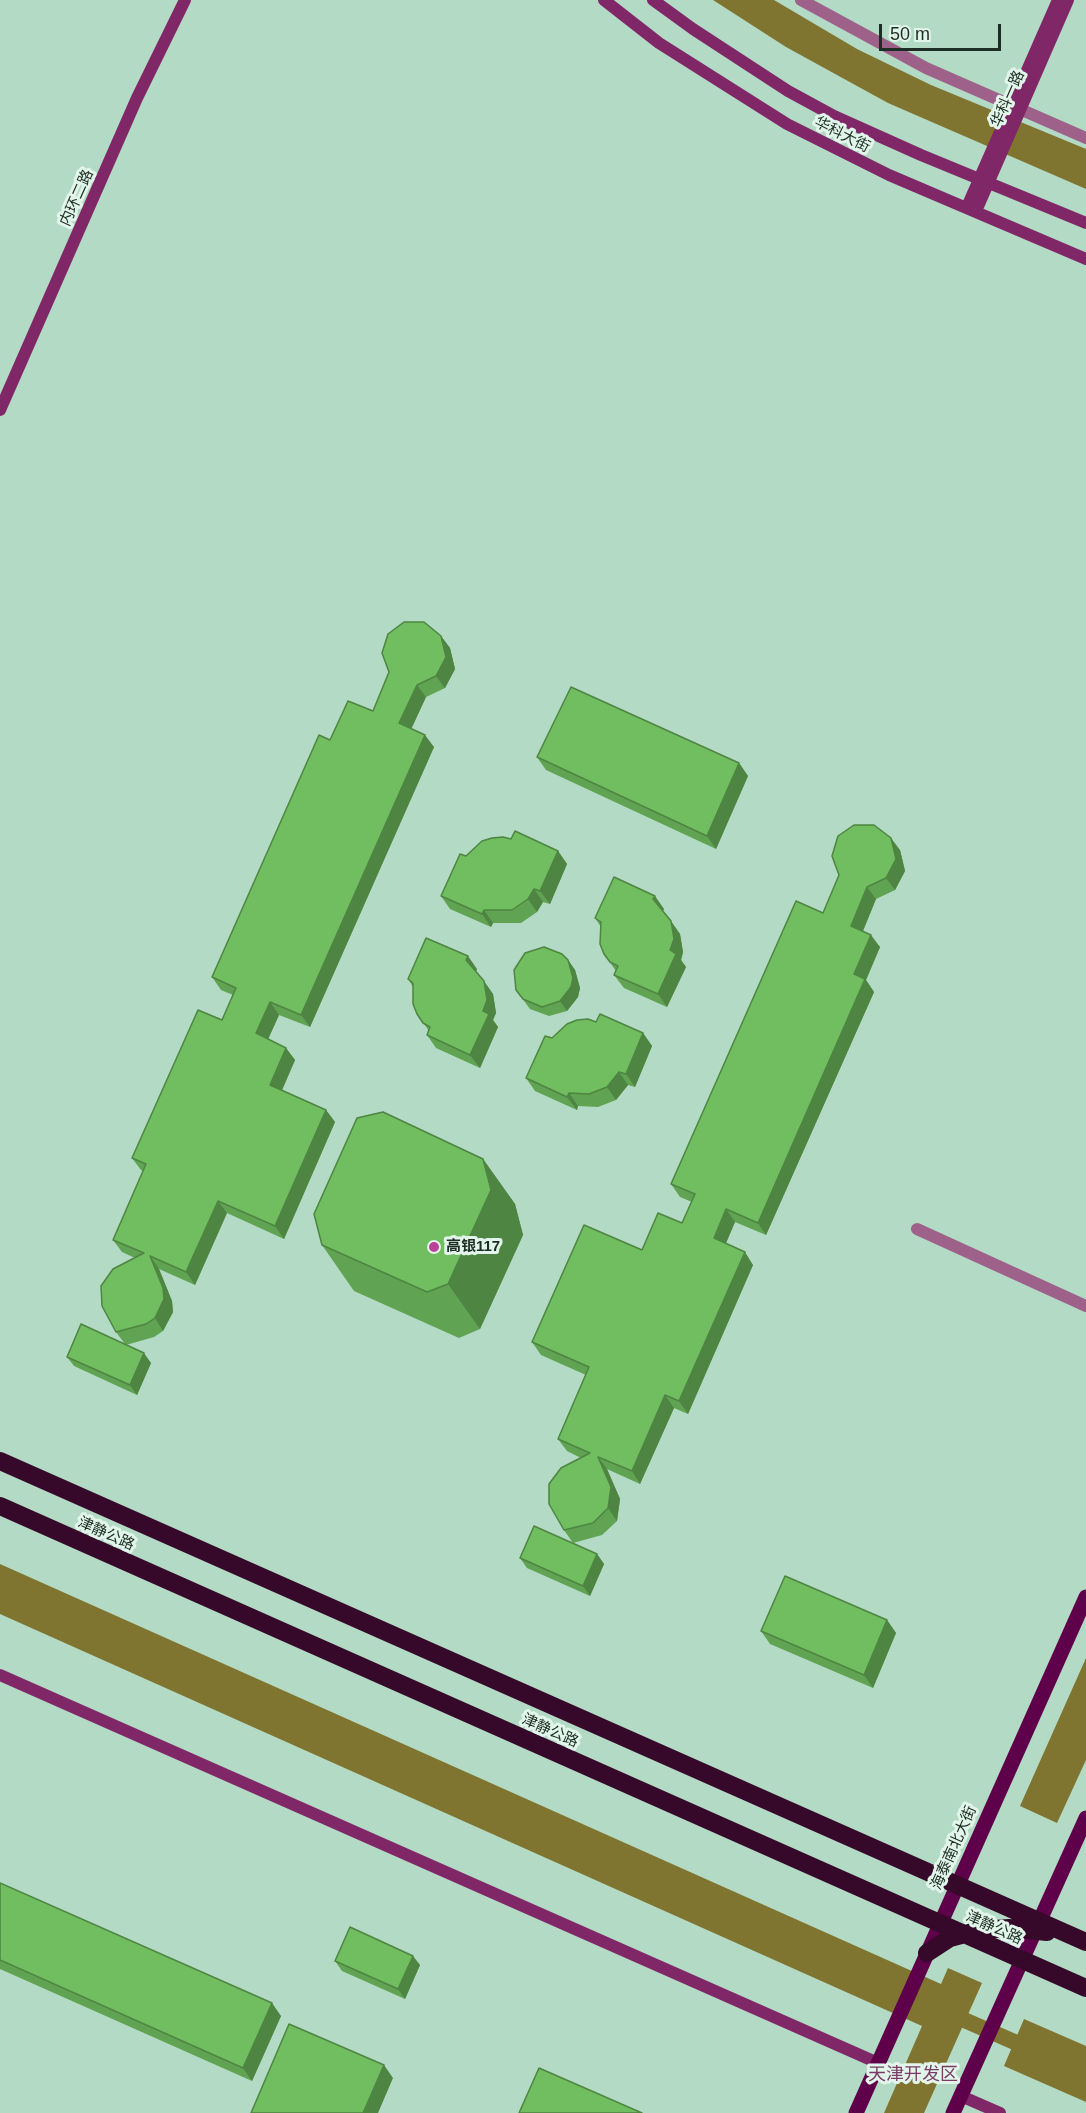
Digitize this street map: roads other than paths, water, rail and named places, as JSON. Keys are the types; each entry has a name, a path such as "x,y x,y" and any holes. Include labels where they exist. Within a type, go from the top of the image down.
{"highway":[{"name":"津静公路","path":"0,1461 956,1886 1038,1926 1085,1942"},
{"name":"津静公路","path":"0,1506 1086,1988"},
{"path":"927,1953 962,1933 995,1928 1038,1926"}],"main road":[{"name":"内环二路","path":"0,410 137,98 185,0"},
{"name":"华科大街","path":"604,0 659,43 787,124 930,193 1086,259"},
{"name":"华科大街","path":"653,0 788,91 884,140 1086,224"},
{"name":"华科一路","path":"1015,110 1058,0"},
{"name":"华科一路","path":"972,209 982,181 1068,0"},
{"path":"951,167 976,168 994,158"},
{"path":"930,193 955,197 969,192 982,181"},
{"name":"海泰南北大街","path":"856,2113 1086,1598"},
{"path":"0,1675 878,2063"},
{"path":"953,2113 1086,1818"},
{"path":"1009,1989 1028,1974 1066,1980"},
{"path":"961,2096 1000,2113"}],"street":[{"path":"801,0 926,68 1015,110 1086,138"},
{"path":"917,1229 1086,1306"}],"waterway":[{"path":"946,2012 1035,2051"}],"place":[{"name":"高银117","path":"434,1247"}],"district":[{"name":"天津开发区","path":"913,2075"}]}
